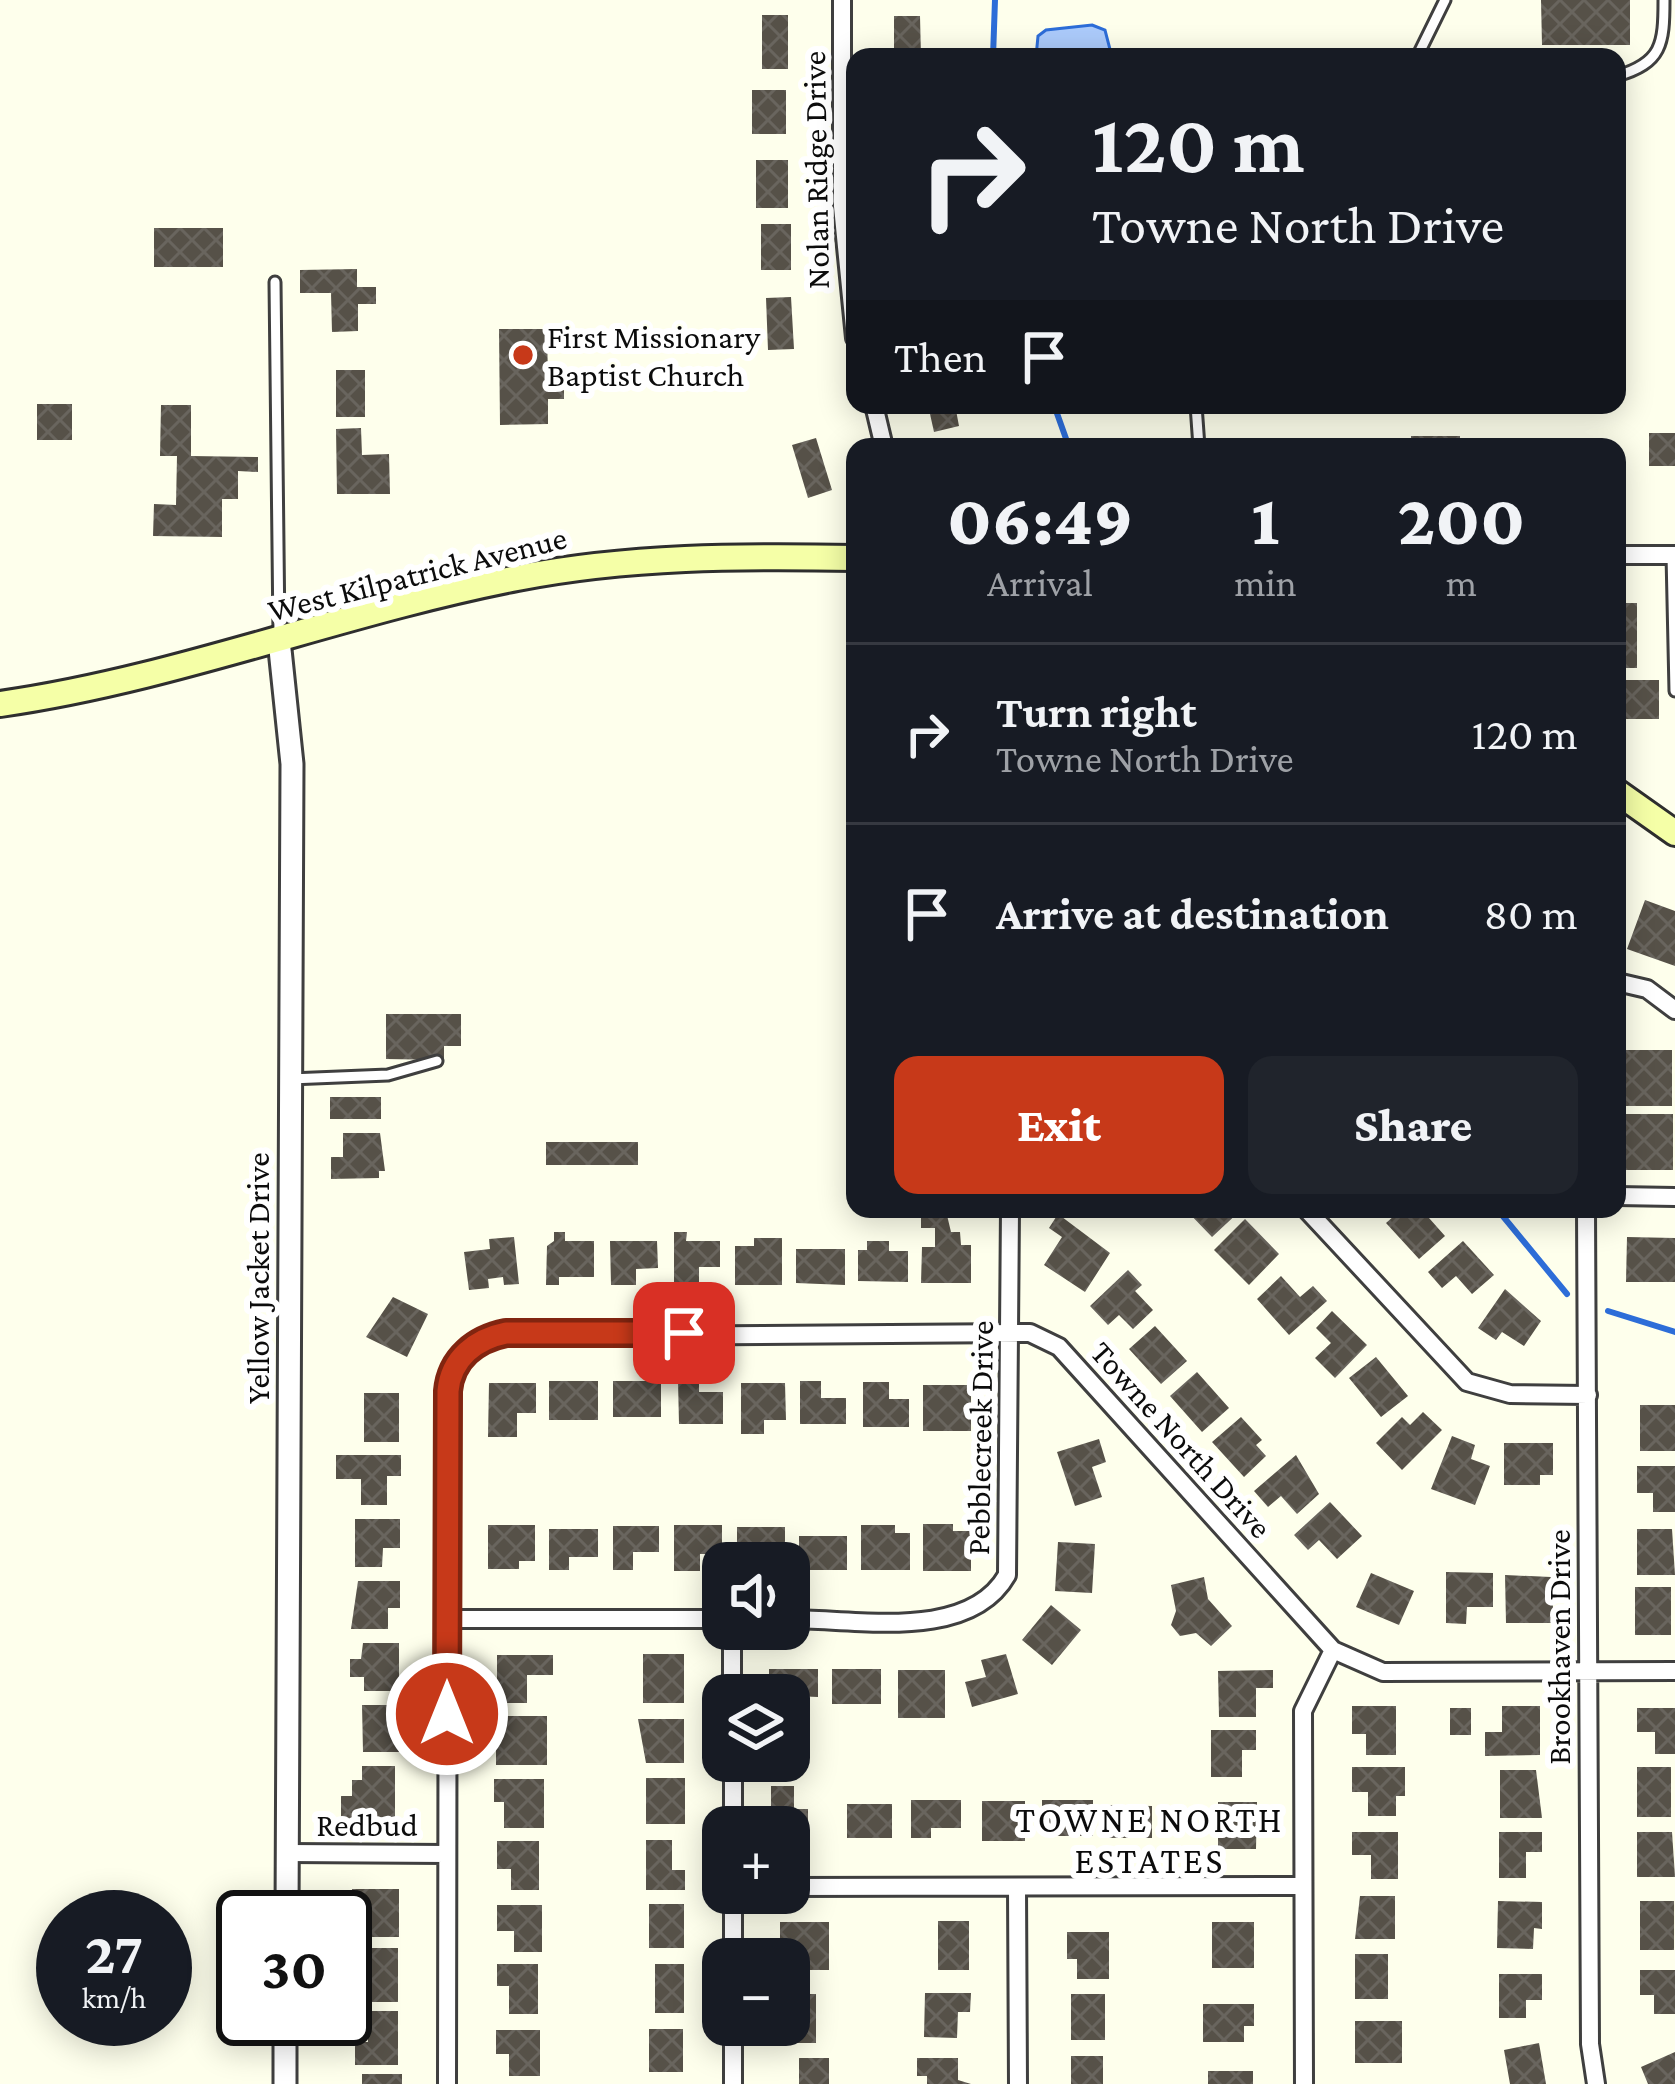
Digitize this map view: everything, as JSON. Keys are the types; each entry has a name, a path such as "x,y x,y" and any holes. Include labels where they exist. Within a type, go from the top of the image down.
{"main road":[{"name":"West Kilpatrick Avenue","path":"0,704 103,687 455,592 583,566 710,557 846,557"},
{"path":"1626,798 1675,833"}],"street":[{"name":"Nolan Ridge Drive","path":"842,0 846,247"},
{"path":"1626,555 1673,555"},
{"name":"Yellow Jacket Drive","path":"279,640 292,764 286,1890"},
{"path":"1626,984 1647,989 1675,1010"},
{"path":"1626,1196 1675,1197"},
{"name":"Pebblecreek Drive","path":"810,1618 947,1619 965,1616 997,1593 1010,1555 1010,1218"},
{"path":"1314,1218 1467,1382 1510,1394 1588,1395"},
{"name":"Brookhaven Drive","path":"1586,1218 1590,2044 1596,2084"},
{"name":"Towne North Drive","path":"448,1618 448,1391 450,1376 484,1337 506,1333 1011,1332 1030,1333 1059,1347 1333,1650 1383,1672 1675,1671"},
{"path":"447,2084 448,1618 702,1618"},
{"path":"1304,2084 1303,1711 1333,1650"},
{"name":"Redbud","path":"287,1853 447,1854"},
{"path":"810,1887 1304,1886"},
{"path":"1017,1888 1018,2084"},
{"path":"285,2046 285,2084"},
{"path":"733,2046 733,2084"}],"lane":[{"path":"1421,48 1445,0"},
{"path":"1626,73 1645,68 1660,47 1664,0"},
{"path":"275,282 279,640"},
{"path":"1673,555 1675,691"},
{"path":"290,1079 388,1075 437,1061"}],"water":[{"path":"1092,25 1105,30 1110,48 1037,48 1038,36 1046,30"}],"building":[{"path":"1541,0 1630,0 1630,45 1542,45"},
{"path":"762,15 788,15 788,69 762,69"},
{"path":"894,16 920,16 921,48 894,48"},
{"path":"752,90 786,90 786,134 752,134"},
{"path":"756,160 788,160 788,208 756,208"},
{"path":"761,224 791,224 791,270 761,270"},
{"path":"154,228 223,228 223,267 154,267"},
{"path":"357,269 357,287 376,287 376,304 358,304 358,331 332,332 331,293 300,293 300,270"},
{"path":"791,297 794,349 768,350 766,298"},
{"name":"First Missionary Baptist Church","path":"499,329 547,329 548,381 564,381 564,399 548,399 548,424 500,425"},
{"path":"336,370 365,370 365,417 336,417"},
{"path":"37,404 72,404 72,440 37,440"},
{"path":"161,405 191,405 191,456 258,457 258,472 238,471 238,499 222,499 222,537 153,536 154,504 176,505 177,456 160,456"},
{"path":"930,414 957,414 959,426 934,432"},
{"path":"361,428 362,455 389,454 390,494 337,494 336,429"},
{"path":"1649,433 1675,433 1675,466 1649,466"},
{"path":"1411,436 1460,436 1460,438"},
{"path":"816,438 832,490 808,498 792,445"},
{"path":"1626,603 1637,603 1637,668 1626,668"},
{"path":"1626,680 1659,680 1659,719 1626,719"},
{"path":"1645,900 1675,911 1675,966 1627,949"},
{"path":"386,1014 461,1014 461,1046 444,1046 444,1060 386,1059"},
{"path":"1626,1050 1672,1050 1672,1106 1626,1106"},
{"path":"330,1097 381,1097 381,1119 330,1119"},
{"path":"1626,1114 1673,1114 1673,1170 1626,1170"},
{"path":"343,1133 380,1133 385,1171 379,1171 379,1178 331,1179 331,1157 343,1157"},
{"path":"546,1142 638,1142 638,1165 546,1165"},
{"path":"921,1218 948,1218 951,1232 960,1232 961,1245 971,1245 971,1283 921,1283 922,1247 935,1247 935,1228 921,1228"},
{"path":"1055,1218 1063,1218 1110,1253 1085,1292 1044,1265 1062,1237 1049,1228"},
{"path":"1194,1218 1232,1218 1212,1237"},
{"path":"1392,1218 1429,1218 1445,1236 1419,1259 1386,1223"},
{"path":"1245,1219 1279,1254 1249,1285 1214,1250"},
{"path":"554,1232 565,1232 565,1241 594,1241 594,1277 559,1277 559,1285 546,1285 547,1246 554,1241"},
{"path":"674,1232 687,1232 686,1241 720,1241 720,1267 699,1267 699,1285 674,1285"},
{"path":"514,1237 519,1284 504,1285 503,1277 488,1279 489,1288 469,1290 464,1252 490,1249 489,1239"},
{"path":"1627,1237 1675,1238 1675,1282 1626,1282"},
{"path":"754,1238 782,1238 782,1285 735,1285 735,1246 754,1246"},
{"path":"610,1241 657,1241 658,1268 636,1269 636,1285 611,1285"},
{"path":"867,1241 889,1241 889,1251 908,1251 908,1282 858,1281 858,1250 867,1250"},
{"path":"1463,1241 1494,1275 1472,1294 1456,1276 1442,1288 1428,1272"},
{"path":"796,1249 845,1249 845,1285 796,1283"},
{"path":"1128,1270 1142,1285 1135,1291 1153,1310 1133,1329 1119,1315 1108,1325 1090,1306"},
{"path":"1281,1276 1300,1297 1313,1286 1327,1301 1289,1335 1257,1299"},
{"path":"1505,1289 1541,1321 1524,1346 1502,1332 1496,1340 1478,1328"},
{"path":"393,1297 428,1314 407,1357 366,1337"},
{"path":"1332,1311 1367,1345 1335,1378 1315,1358 1331,1343 1316,1328"},
{"path":"1155,1326 1187,1361 1161,1384 1129,1349"},
{"path":"1376,1357 1408,1396 1381,1417 1349,1378"},
{"path":"1197,1372 1229,1408 1202,1432 1170,1396"},
{"path":"549,1381 598,1381 598,1420 549,1420"},
{"path":"613,1381 661,1381 661,1417 613,1417"},
{"path":"678,1381 699,1381 699,1392 723,1392 723,1424 679,1424"},
{"path":"800,1381 821,1381 821,1398 846,1398 846,1424 800,1424"},
{"path":"863,1382 889,1382 889,1399 909,1399 909,1427 863,1427"},
{"path":"489,1383 536,1383 536,1413 517,1413 517,1437 488,1437"},
{"path":"741,1383 785,1383 786,1420 764,1420 764,1434 741,1434"},
{"path":"923,1385 971,1385 971,1431 923,1431"},
{"path":"364,1393 399,1393 399,1442 364,1442"},
{"path":"1640,1405 1675,1405 1675,1451 1640,1451"},
{"path":"1423,1412 1442,1430 1402,1470 1376,1443 1402,1417 1410,1425"},
{"path":"1241,1417 1262,1440 1256,1445 1266,1456 1244,1477 1212,1442"},
{"path":"1452,1436 1475,1445 1471,1459 1490,1466 1475,1505 1431,1489"},
{"path":"1099,1439 1106,1462 1092,1467 1102,1497 1075,1506 1057,1452"},
{"path":"1504,1443 1553,1443 1553,1475 1540,1475 1540,1485 1504,1485"},
{"path":"336,1455 401,1455 401,1476 387,1476 387,1505 361,1505 361,1479 336,1479"},
{"path":"1296,1455 1319,1494 1297,1514 1281,1496 1268,1507 1254,1491"},
{"path":"1637,1466 1675,1466 1675,1512 1653,1512 1653,1493 1637,1493"},
{"path":"1330,1502 1362,1536 1337,1559 1319,1540 1308,1550 1294,1535"},
{"path":"355,1519 400,1519 400,1548 383,1548 382,1567 355,1567"},
{"path":"923,1524 953,1524 953,1531 971,1531 971,1571 923,1571"},
{"path":"488,1525 535,1525 535,1561 519,1561 519,1569 488,1569"},
{"path":"674,1525 722,1525 722,1542 702,1542 700,1571 674,1571"},
{"path":"861,1525 895,1525 895,1533 910,1533 910,1570 861,1570"},
{"path":"613,1526 659,1526 659,1552 633,1552 633,1570 613,1570"},
{"path":"737,1527 785,1527 785,1542 737,1542"},
{"path":"549,1529 598,1529 598,1557 569,1557 569,1570 549,1570"},
{"path":"1637,1529 1672,1529 1675,1575 1637,1575"},
{"path":"799,1536 847,1536 847,1570 810,1570 810,1542 799,1542"},
{"path":"1058,1542 1095,1544 1092,1593 1055,1591"},
{"path":"1446,1572 1493,1573 1493,1607 1467,1607 1466,1624 1446,1623"},
{"path":"1371,1573 1414,1591 1399,1625 1356,1607"},
{"path":"1505,1575 1551,1577 1554,1623 1506,1623"},
{"path":"1204,1577 1208,1599 1232,1626 1211,1646 1196,1633 1180,1636 1171,1625 1176,1611 1171,1585"},
{"path":"358,1581 400,1581 400,1608 388,1608 388,1629 351,1629"},
{"path":"1635,1587 1671,1587 1671,1635 1635,1635"},
{"path":"1051,1605 1081,1630 1052,1665 1022,1640"},
{"path":"363,1643 399,1643 399,1691 364,1691 364,1677 350,1677 350,1659 361,1659"},
{"path":"643,1654 684,1654 684,1703 643,1703"},
{"path":"1006,1654 1018,1694 972,1707 965,1682 986,1677 981,1660"},
{"path":"497,1655 553,1655 553,1675 527,1675 527,1703 497,1703"},
{"path":"769,1669 818,1669 818,1697 810,1697 810,1674 769,1674"},
{"path":"832,1669 881,1669 881,1704 832,1704"},
{"path":"898,1670 945,1670 945,1718 898,1718"},
{"path":"1273,1670 1273,1688 1256,1688 1256,1717 1219,1717 1218,1671"},
{"path":"362,1705 396,1705 399,1752 363,1752"},
{"path":"1352,1706 1396,1706 1396,1755 1366,1755 1366,1734 1352,1734"},
{"path":"1502,1706 1540,1706 1540,1755 1485,1756 1485,1732 1502,1732"},
{"path":"1450,1708 1471,1708 1471,1735 1450,1735"},
{"path":"1637,1708 1675,1708 1675,1754 1655,1754 1655,1732 1637,1732"},
{"path":"496,1716 547,1716 547,1765 496,1765"},
{"path":"638,1719 684,1719 684,1763 646,1763"},
{"path":"1211,1730 1256,1730 1256,1750 1242,1750 1242,1777 1211,1777"},
{"path":"362,1766 395,1766 395,1819 341,1819 341,1796 352,1796 352,1780 362,1780"},
{"path":"1352,1767 1405,1767 1405,1796 1396,1796 1396,1816 1368,1816 1368,1792 1352,1792"},
{"path":"1637,1767 1671,1767 1671,1817 1637,1817"},
{"path":"1500,1770 1536,1770 1542,1818 1500,1818"},
{"path":"646,1778 685,1778 685,1824 646,1824"},
{"path":"494,1779 544,1779 544,1828 504,1828 504,1802 494,1802"},
{"path":"771,1786 794,1786 794,1806 771,1806"},
{"path":"911,1800 961,1800 961,1828 931,1828 931,1838 911,1838"},
{"path":"1042,1800 1093,1800 1093,1836 1042,1836"},
{"path":"982,1801 1025,1801 1025,1841 982,1841"},
{"path":"1218,1802 1257,1802 1256,1849 1218,1849"},
{"path":"847,1804 892,1804 892,1838 847,1838"},
{"path":"1108,1805 1152,1806 1152,1838 1108,1838"},
{"path":"1352,1832 1398,1832 1398,1879 1371,1879 1371,1855 1352,1855"},
{"path":"1499,1832 1542,1832 1542,1852 1526,1852 1526,1878 1499,1878"},
{"path":"1637,1832 1672,1832 1675,1877 1637,1877"},
{"path":"646,1840 672,1840 672,1870 685,1870 685,1890 646,1890"},
{"path":"497,1841 539,1841 539,1890 511,1890 511,1869 497,1869"},
{"path":"399,1889 399,1937 372,1937 372,1890 352,1890"},
{"path":"1360,1896 1395,1896 1395,1939 1355,1939"},
{"path":"1498,1901 1542,1902 1542,1929 1534,1928 1533,1949 1497,1948"},
{"path":"1640,1901 1674,1901 1674,1950 1640,1950"},
{"path":"649,1904 684,1904 684,1948 649,1948"},
{"path":"497,1905 542,1905 542,1952 514,1952 514,1931 497,1931"},
{"path":"938,1921 969,1921 969,1970 938,1970"},
{"path":"780,1922 829,1922 829,1970 810,1970 810,1938 780,1938"},
{"path":"1212,1922 1254,1922 1254,1968 1212,1968"},
{"path":"1067,1932 1109,1932 1109,1979 1077,1979 1077,1959 1067,1959"},
{"path":"372,1948 398,1948 398,2002 372,2002"},
{"path":"1355,1954 1388,1954 1388,1999 1355,1999"},
{"path":"497,1964 538,1964 538,2014 509,2014 509,1986 497,1986"},
{"path":"655,1964 684,1964 684,2013 655,2013"},
{"path":"1640,1970 1675,1970 1675,2014 1654,2014 1654,1995 1640,1995"},
{"path":"1499,1974 1542,1974 1542,2000 1526,2000 1526,2018 1499,2018"},
{"path":"925,1993 971,1993 970,2012 958,2012 957,2038 924,2037"},
{"path":"810,1994 816,1994 816,2043 810,2043"},
{"path":"1071,1994 1105,1994 1105,2040 1071,2040"},
{"path":"1203,2004 1254,2004 1254,2026 1244,2026 1244,2042 1203,2042"},
{"path":"372,2011 398,2011 398,2065 355,2065 355,2046 372,2046"},
{"path":"1355,2021 1402,2021 1402,2063 1355,2063"},
{"path":"649,2029 683,2029 683,2072 649,2072"},
{"path":"496,2030 540,2030 540,2076 509,2076 509,2054 496,2054"},
{"path":"1539,2043 1546,2084 1510,2084 1504,2050"},
{"path":"1675,2052 1675,2084 1648,2084 1641,2067"},
{"path":"1071,2056 1103,2056 1103,2084 1071,2084"},
{"path":"799,2058 829,2058 829,2084 799,2084"},
{"path":"917,2058 958,2058 958,2080 971,2084 927,2084 927,2076 917,2076"},
{"path":"1208,2071 1253,2071 1253,2084 1208,2084"},
{"path":"362,2074 402,2074 402,2084 362,2084"}],"waterway":[{"path":"993,48 995,0"},
{"path":"1057,414 1066,438"},
{"path":"1504,1218 1567,1294"},
{"path":"1608,1311 1675,1332"}],"place":[{"name":"First Missionary Baptist Church","path":"523,355"}],"district":[{"name":"TOWNE NORTH ESTATES","path":"1150,1840"}],"route":[{"path":"447,1714 448,1391 456,1364 484,1337 506,1333 684,1333"}]}
